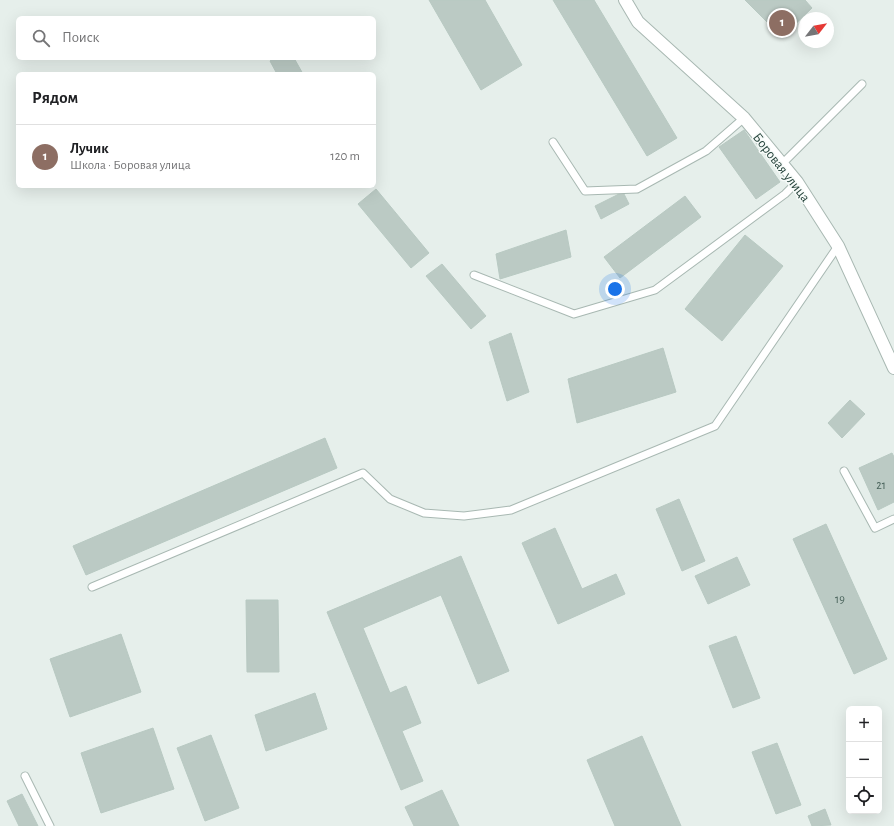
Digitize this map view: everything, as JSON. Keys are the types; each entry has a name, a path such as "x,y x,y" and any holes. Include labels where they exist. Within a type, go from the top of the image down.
{"street":[{"name":"Боровая улица","path":"625,0 638,22 744,118 797,182 838,246 894,368"}],"lane":[{"path":"782,164 862,84"},
{"path":"553,142 585,191 637,189 706,151 744,118"},
{"path":"474,275 574,314 655,290 785,194 797,182"},
{"path":"92,587 363,473 390,499 424,513 464,516 511,510 715,426 838,246"},
{"path":"844,472 874,528 894,519"},
{"path":"26,776 50,826"}],"building":[{"path":"429,0 485,0 522,65 481,90"},
{"path":"553,0 594,0 677,138 647,156"},
{"path":"745,0 805,0 812,8 808,12 798,12 798,22 782,37"},
{"path":"295,60 302,72 276,72 270,61"},
{"path":"744,130 780,182 756,199 719,147"},
{"path":"376,189 429,253 411,268 358,204"},
{"path":"623,192 629,204 601,219 595,206"},
{"path":"685,196 701,217 620,278 604,257"},
{"path":"566,230 571,257 500,279 496,254"},
{"path":"745,235 783,266 722,341 685,309"},
{"path":"442,264 486,316 471,329 426,276"},
{"path":"511,333 529,392 507,401 489,342"},
{"path":"663,348 676,392 577,423 568,379"},
{"path":"850,400 865,414 842,438 828,423"},
{"path":"325,438 337,468 86,575 73,546"},
{"path":"892,453 894,457 894,502 878,510 859,468"},
{"path":"679,499 705,561 682,571 656,509"},
{"path":"826,524 887,659 854,674 793,539"},
{"path":"555,528 582,589 616,574 625,594 558,624 522,543"},
{"path":"461,556 509,671 478,684 441,595 363,628 390,693 406,686 421,723 402,731 423,781 401,790 327,612"},
{"path":"737,557 750,585 708,604 695,576"},
{"path":"246,600 278,600 279,672 247,672"},
{"path":"121,634 141,692 70,717 50,659"},
{"path":"736,636 760,698 733,708 709,646"},
{"path":"315,693 327,729 266,751 255,715"},
{"path":"153,728 174,789 101,813 81,753"},
{"path":"211,735 239,808 205,821 177,748"},
{"path":"642,736 681,826 615,826 587,760"},
{"path":"777,743 801,805 776,814 752,752"},
{"path":"442,790 459,826 414,826 405,807"},
{"path":"22,794 38,826 19,826 7,801"},
{"path":"825,809 831,825 812,826 808,816"}],"place":[{"name":"Лучик","path":"782,23"}]}
